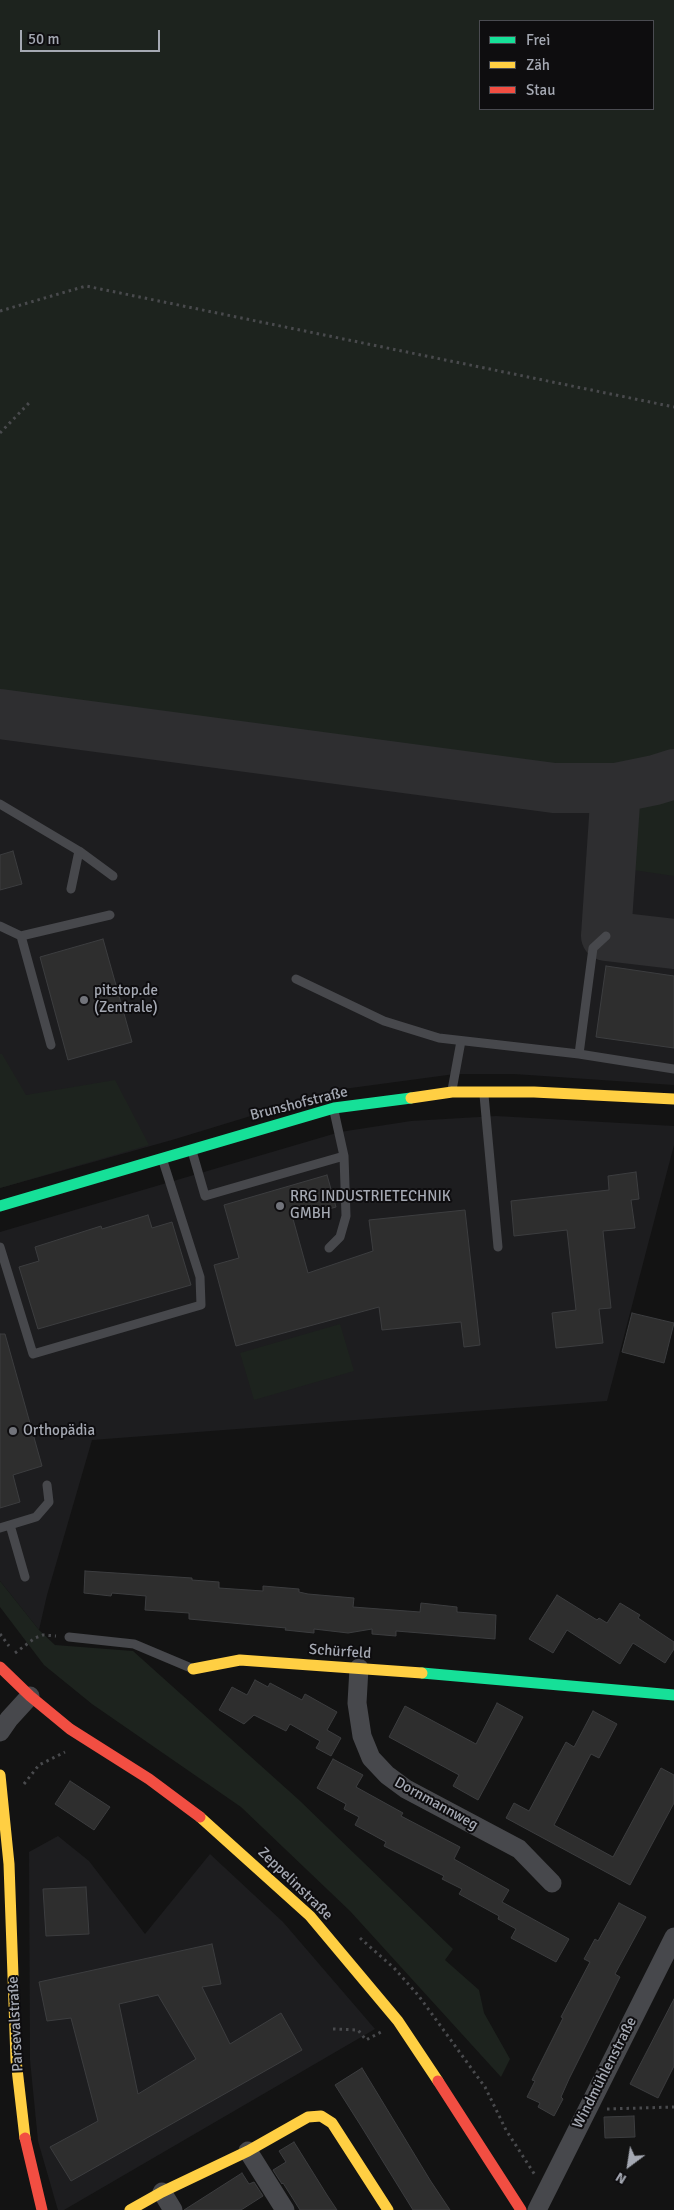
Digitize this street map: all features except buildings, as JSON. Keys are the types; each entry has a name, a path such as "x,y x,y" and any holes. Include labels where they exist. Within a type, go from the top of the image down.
{"street":[{"name":"Brunshofstraße","path":"0,1206 334,1108 452,1092 534,1092 674,1099"},
{"name":"Schürfeld","path":"193,1669 240,1660 359,1668 674,1695"},
{"name":"Zeppelinstraße","path":"0,1667 30,1696 70,1729 148,1779 210,1825 310,1916 398,2021 521,2210"},
{"name":"Dornmannweg","path":"359,1668 357,1703 362,1736 372,1758 387,1775 406,1788 519,1849 552,1884"},
{"path":"0,1732 9,1718 30,1696"},
{"name":"Parsevalstraße","path":"0,1775 4,1809 3,1832 9,1864 16,2060 23,2129 36,2209"},
{"name":"Windmühlenstraße","path":"537,2210 674,1937"},
{"path":"130,2210 162,2192 248,2151 308,2117 321,2116 332,2123 388,2210"},
{"path":"248,2151 285,2210"},
{"path":"162,2192 173,2210"}],"lane":[{"path":"0,804 79,851 113,876"},
{"path":"71,889 79,851"},
{"path":"0,926 21,936 110,915"},
{"path":"21,936 51,1045"},
{"path":"579,1054 593,948 606,936"},
{"path":"296,979 384,1021 439,1038 579,1054 674,1069"},
{"path":"452,1092 461,1041"},
{"path":"484,1092 498,1247"},
{"path":"329,1248 340,1237 346,1216 344,1156 334,1108"},
{"path":"191,1149 206,1196 344,1156"},
{"path":"0,1247 33,1354 201,1305 200,1277 168,1183 162,1157"},
{"path":"0,1528 36,1517 50,1502 46,1485"},
{"path":"10,1525 25,1577"},
{"name":"Schürfeld","path":"69,1637 134,1644 193,1669"}],"path":[{"path":"0,311 86,286 674,407"},
{"path":"0,433 29,403"},
{"path":"0,1634 15,1653 35,1638 43,1635 69,1637"},
{"path":"4,1809 39,1765 68,1751 61,1745"},
{"path":"376,2024 386,2039"},
{"path":"333,2029 358,2030 366,2040 380,2032"},
{"path":"587,2109 674,2107"}],"shaded area":[{"path":"0,0 674,0 674,1085 514,1074 455,1074 336,1090 172,1140 0,1188"},
{"path":"0,0 674,0 674,751 627,767 558,770 0,696"},
{"path":"674,788 674,876 633,870 638,810 651,797"},
{"path":"0,1054 2,1054 26,1095 115,1080 149,1145 0,1188"},
{"path":"496,1116 674,1126 674,1145 607,1401 92,1440 47,1595 39,1630 0,1581 0,1232 340,1132 411,1121"},
{"path":"340,1324 354,1371 254,1400 240,1353"},
{"path":"0,1581 39,1630 55,1645 133,1651 299,1800 453,1949 445,1960 479,1990 484,2013 510,2059 501,2077 350,1911 241,1807 92,1704 44,1665 0,1607"},
{"path":"58,1836 89,1861 145,1934 210,1854 283,1922 375,2029 64,2210 58,2210 38,2141 30,2060 29,1852"}],"taxiway":[{"path":"0,714 554,788 616,788 674,774"},
{"path":"616,788 606,936 674,944"}],"traffic: fast":[{"path":"0,1206 334,1108 411,1098"},
{"path":"422,1673 674,1695"}],"traffic: slow":[{"path":"411,1098 452,1092 534,1092 674,1099"},
{"path":"193,1669 240,1660 422,1673"},
{"path":"0,1775 9,1864 16,2060 25,2138"},
{"path":"200,1817 310,1916 398,2021 438,2081"},
{"path":"130,2210 162,2192 248,2151 308,2117 321,2116 332,2123 388,2210"}],"traffic: jam":[{"path":"0,1667 30,1696 70,1729 149,1779 200,1817"},
{"path":"438,2081 521,2210"},
{"path":"25,2138 42,2210"}],"place":[{"name":"pitstop.de (Zentrale)","path":"84,1000"},
{"name":"RRG INDUSTRIETECHNIK GMBH","path":"280,1206"},
{"name":"Orthopädia","path":"13,1431"}]}
